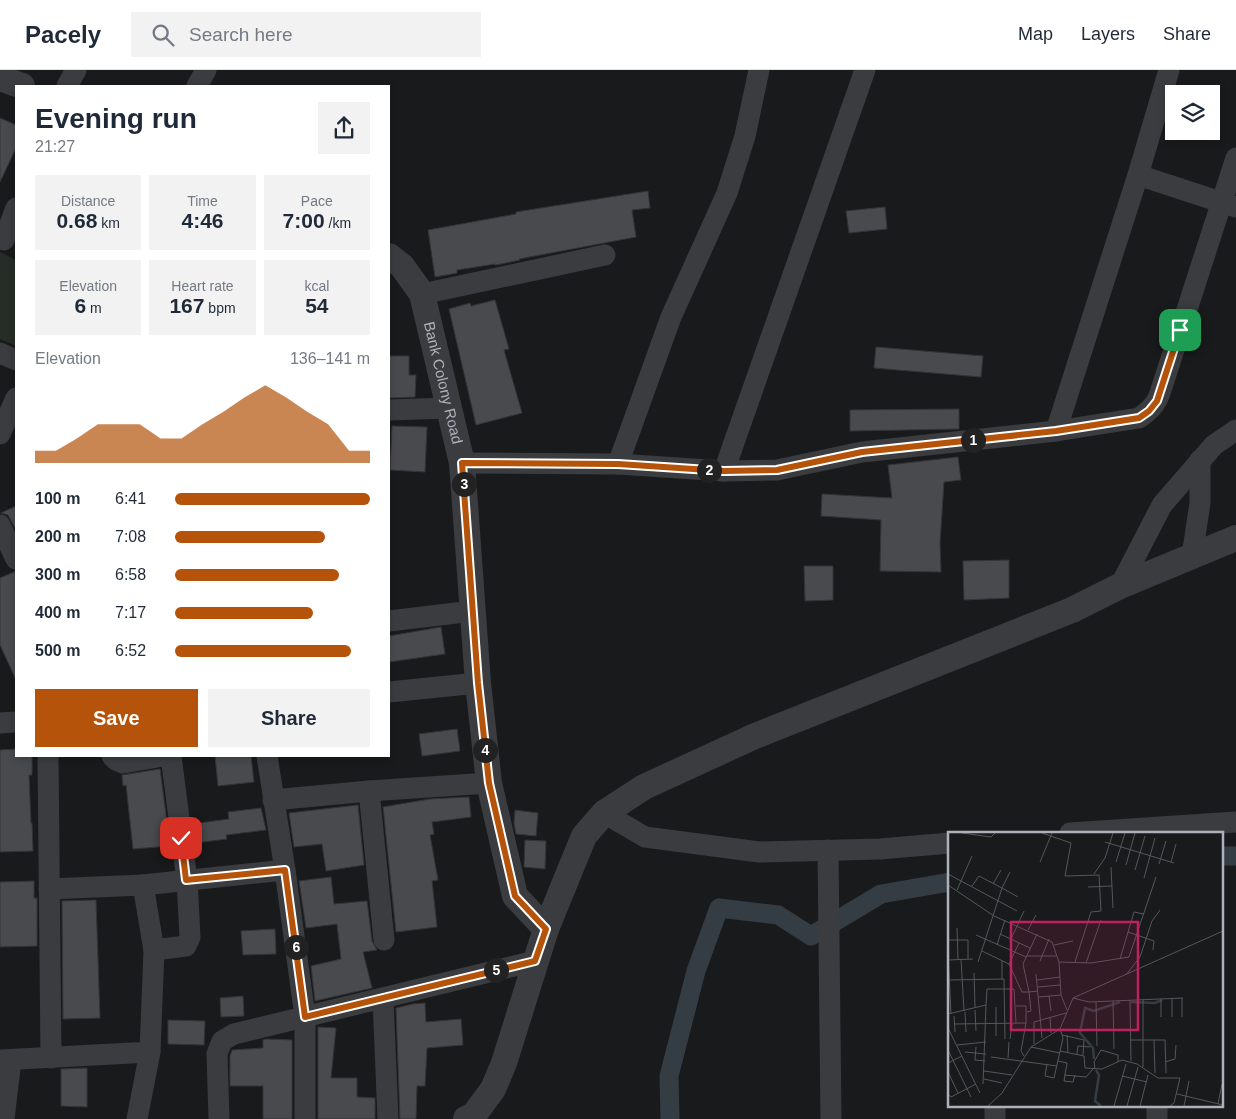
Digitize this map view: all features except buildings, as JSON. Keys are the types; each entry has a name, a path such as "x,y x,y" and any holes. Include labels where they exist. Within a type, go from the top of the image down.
{"street":[{"path":"68,85 76,70"},
{"path":"198,85 206,70"},
{"path":"618,464 671,317 727,193 745,136 758,70"},
{"path":"724,471 866,70"},
{"path":"1056,431 1138,175 1169,70"},
{"path":"0,78 19,85"},
{"path":"462,463 618,464 724,471 777,470 862,452 1056,431 1139,418 1149,411 1157,401 1228,205 1236,158"},
{"path":"1138,175 1228,205"},
{"path":"7,241 15,212"},
{"path":"422,294 605,255"},
{"name":"Bank Colony Road","path":"390,257 402,266 422,294 462,463 478,683 489,783 515,896 546,929"},
{"path":"0,353 15,360"},
{"path":"6,432 15,401"},
{"path":"390,410 449,408"},
{"path":"1120,586 1162,505 1214,445 1236,430"},
{"path":"1192,556 1200,504 1200,460"},
{"path":"0,525 15,557"},
{"path":"472,1118 493,1089 504,1063 546,929 584,836 604,813 644,787 739,743 1072,610 1120,586 1236,538"},
{"path":"390,621 473,611"},
{"path":"390,692 478,683"},
{"path":"0,723 15,722"},
{"path":"48,757 51,1058"},
{"path":"113,757 123,763 157,757"},
{"path":"154,950 186,946 190,937 186,880 171,757"},
{"path":"267,757 305,1017 305,1119"},
{"path":"273,800 489,783"},
{"path":"369,791 384,940"},
{"path":"604,813 645,837 759,852 880,849 948,843"},
{"path":"1098,832 1153,830 1236,822"},
{"path":"828,850 831,1119"},
{"path":"49,889 143,885 285,870"},
{"path":"137,1119 150,1052 154,950 143,885"},
{"path":"218,1119 217,1054 222,1041 234,1034 535,961"},
{"path":"383,999 388,1119"},
{"path":"4,1119 5,1060 150,1052"},
{"path":"995,1106 995,1119"},
{"path":"1157,1106 1157,1119"}],"shaded area":[{"path":"0,252 15,260 15,346 0,339"}],"waterway":[{"path":"1224,856 1236,856"},
{"path":"670,1119 669,1076 696,971 719,908 778,915 811,936 881,894 948,882"}],"route":[{"path":"181,838 186,880 285,870 305,1017 535,961 546,929 515,896 489,783 478,683 462,463 618,464 724,471 777,470 841,455 1056,431 1139,418 1149,411 1157,401 1180,330"}]}
